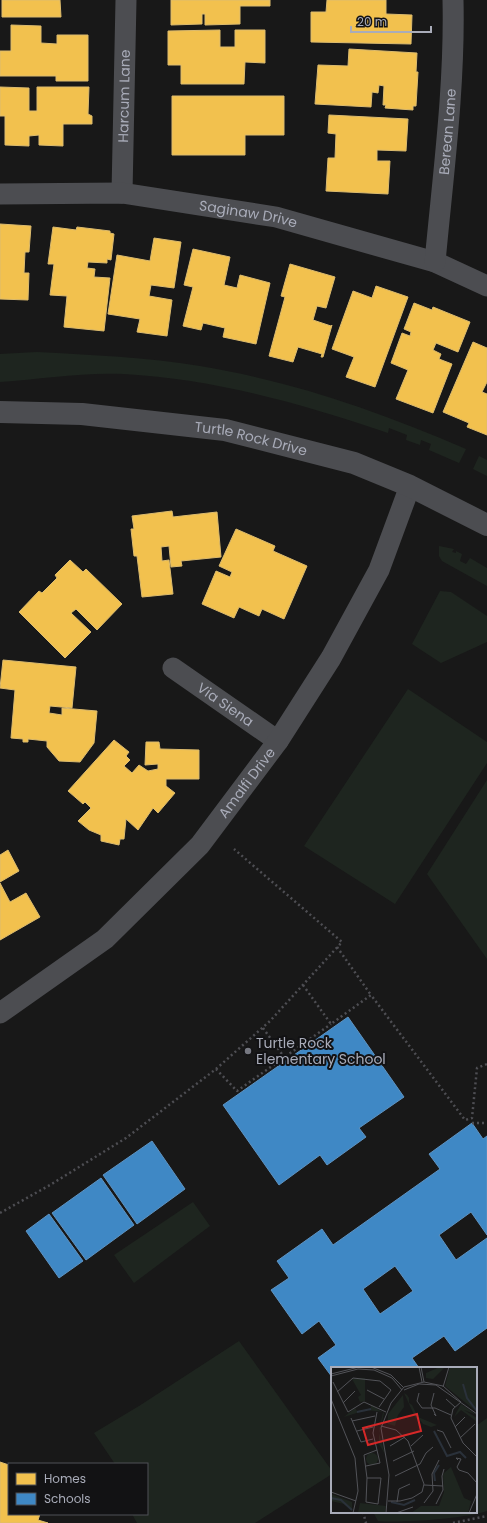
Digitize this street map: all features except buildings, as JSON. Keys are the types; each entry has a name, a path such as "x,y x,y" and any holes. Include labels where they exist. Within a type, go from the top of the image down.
{"street":[{"name":"Harcum Lane","path":"122,193 126,0"},
{"name":"Berean Lane","path":"435,262 446,149 454,28 453,0"},
{"name":"Saginaw Drive","path":"0,194 122,193 276,217 435,262 487,286"},
{"name":"Turtle Rock Drive","path":"0,412 82,414 225,430 354,463 410,486 487,524"},
{"name":"Amalfi Drive","path":"0,1013 105,939 200,845 278,741 331,658 379,570 410,486"},
{"name":"Via Siena","path":"173,668 278,741"}],"path":[{"path":"0,1212 50,1185 126,1138 216,1069 263,1028 342,942 234,849"},
{"path":"337,947 465,1120 472,1118 477,1068 487,1064"},
{"path":"303,985 331,1024"},
{"path":"216,1069 237,1091 371,994"},
{"path":"263,1028 284,1057"},
{"path":"472,1123 487,1123"},
{"path":"363,1513 366,1523"},
{"path":"453,1523 487,1516"}],"shaded area":[{"path":"37,352 160,360 200,366 269,380 336,399 368,410 466,449 459,463 429,450 431,444 421,440 420,445 406,440 407,435 389,428 388,433 324,412 258,394 192,381 124,374 109,374 78,375 0,382 0,354"},
{"path":"479,456 487,460 487,476 473,469"},
{"path":"439,546 454,549 452,552 456,553 456,551 462,554 460,561 466,564 470,558 487,568 487,586 442,561 439,556"},
{"path":"440,591 451,592 487,616 487,642 441,663 412,644"},
{"path":"408,689 487,742 487,763 395,904 304,846"},
{"path":"487,780 487,959 427,874"},
{"path":"193,1202 210,1226 134,1283 114,1255"},
{"path":"239,1341 331,1470 331,1475 255,1523 137,1523 133,1515 148,1515 148,1463 114,1463 94,1433 139,1406"},
{"path":"487,1418 487,1511 477,1514 432,1520 378,1521 374,1513 477,1513 477,1425"}],"place":[{"name":"Turtle Rock Elementary School","path":"248,1051"}]}
